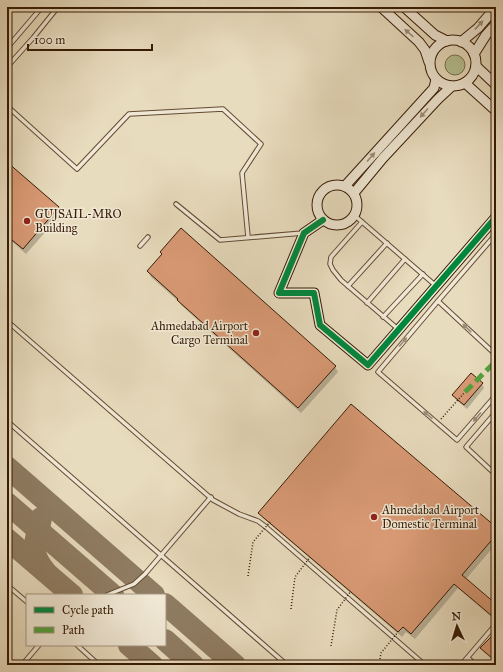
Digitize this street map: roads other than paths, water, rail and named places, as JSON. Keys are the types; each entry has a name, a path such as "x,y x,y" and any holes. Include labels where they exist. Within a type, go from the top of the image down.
{"main road":[{"path":"380,7 419,42 425,50 432,75 436,80 452,86 465,83 474,73 476,66 474,54 471,49 461,42 454,40 440,44 434,49 429,63"},
{"path":"404,7 435,35 447,41"},
{"path":"461,42 478,28 496,7"},
{"path":"474,54 486,35 496,24"},
{"path":"476,66 496,85"},
{"path":"345,186 434,88 436,80"},
{"path":"465,83 496,111"},
{"path":"354,193 383,158 433,104 452,86"},
{"path":"339,184 345,186 354,193 357,206 354,215 348,222 341,225 328,223 323,220 317,209 316,203 318,196 326,187 339,184"},
{"path":"323,220 304,233 279,293 314,293 320,325 368,365 496,217"}],"lane":[{"path":"7,48 42,7"},
{"path":"7,67 34,38 58,7"},
{"path":"7,106 77,170 129,114 223,109 261,144 242,173 248,237"},
{"path":"176,204 220,240 304,233"},
{"path":"354,215 437,286"},
{"path":"362,222 331,256 330,264 333,270 348,286 398,330"},
{"path":"496,234 378,372 457,440 496,395"},
{"path":"140,246 148,237"},
{"path":"348,286 387,243"},
{"path":"368,303 405,259"},
{"path":"383,317 423,274"},
{"path":"438,301 496,355"},
{"path":"7,321 211,497 239,514 258,521 266,527 425,665"},
{"path":"496,413 466,447 496,475"},
{"path":"8,422 287,665"},
{"path":"109,594 134,584 146,574 211,497"},
{"path":"7,584 26,601"},
{"path":"461,665 496,624"},
{"path":"22,665 38,646"},
{"path":"78,646 99,665"},
{"path":"468,658 476,665"}],"place":[{"name":"GUJSAIL-MRO Building","path":"27,221"},
{"name":"Ahmedabad Airport Cargo Terminal","path":"256,333"},
{"name":"Ahmedabad Airport Domestic Terminal","path":"374,517"}]}
